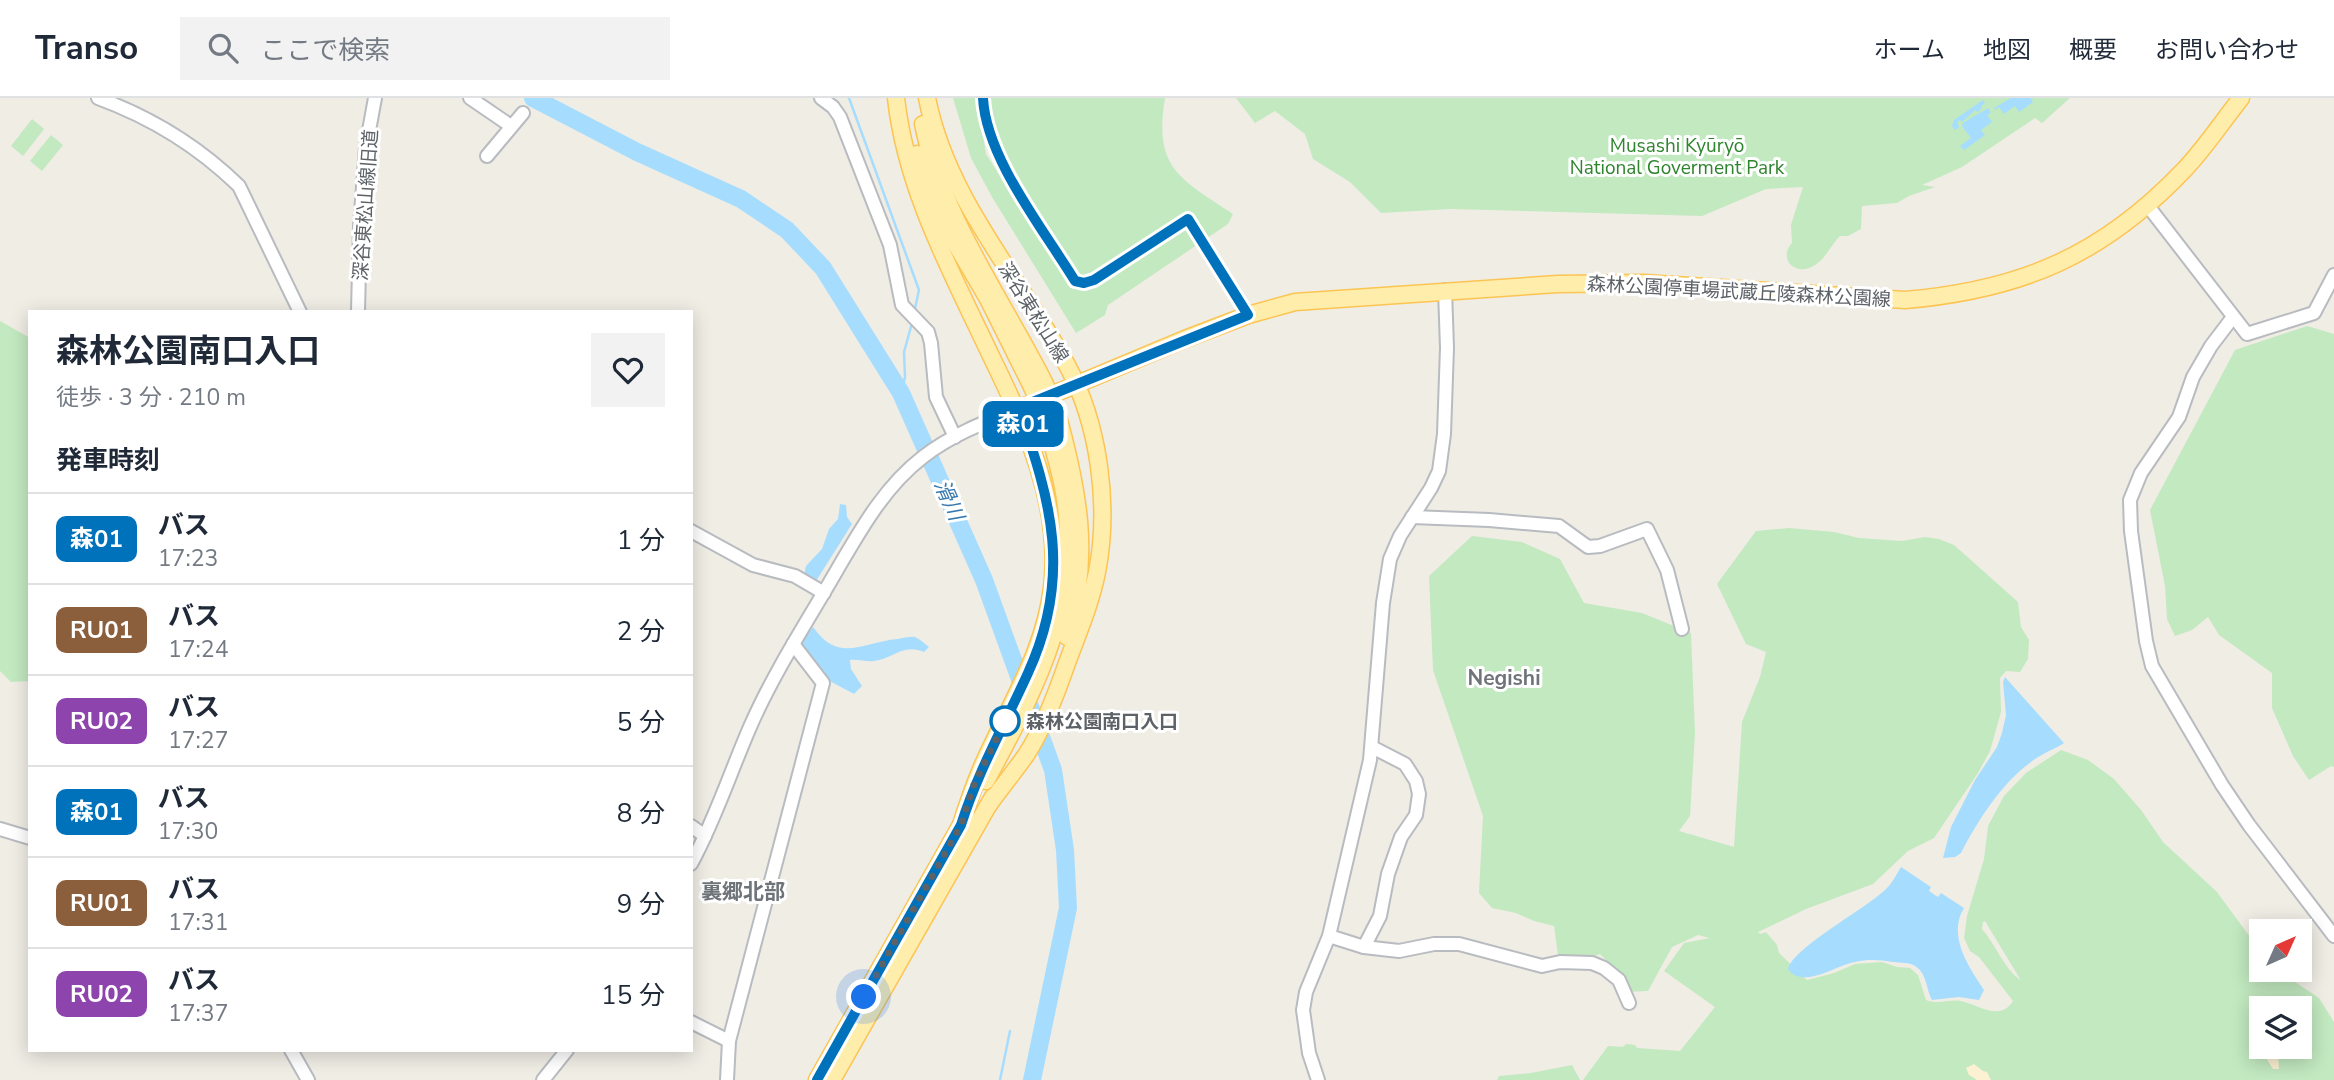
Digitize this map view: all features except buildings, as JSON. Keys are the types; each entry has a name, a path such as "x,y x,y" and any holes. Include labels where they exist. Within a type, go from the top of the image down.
{"main road":[{"name":"深谷東松山線","path":"896,98 902,135 925,212 1018,408 1033,449 1052,523 1054,570 1046,625 1029,671 973,787 961,825"},
{"path":"905,98 914,143 933,197 950,234 1038,385"},
{"path":"918,98 931,158 946,196 1038,385"},
{"name":"深谷東松山線","path":"928,98 941,151 958,187 1061,355 1077,386 1090,424 1100,484 1102,514 1097,571 1086,612 1060,684 1027,753 988,806"},
{"name":"森林公園停車場武蔵丘陵森林公園線","path":"1018,408 1077,386 1185,339 1248,315 1296,302 1558,284 1644,283 1905,300 1982,289 2041,271 2114,233 2148,205 2186,167 2241,98"},
{"name":"深谷東松山線","path":"832,1080 988,806 1042,703 1060,661 1069,631 1079,579 1079,505 1071,465 1038,385"},
{"name":"深谷東松山線","path":"817,1080 1011,735 1041,674 1054,638 1067,561 1067,524 1050,412"}],"street":[{"path":"98,98 129,109 165,129 239,186 299,310"},
{"name":"深谷東松山線旧道","path":"361,309 360,226 366,147 375,98"},
{"path":"470,98 511,126"},
{"path":"821,98 833,107 840,117 890,245 902,305 928,332 932,343 936,397 950,439"},
{"path":"487,156 523,113"},
{"path":"2148,205 2247,334 2314,313 2334,275"},
{"path":"1318,1080 1310,1053 1303,1010 1306,992 1329,936 1372,747 1390,559 1412,517 1432,488 1439,471 1447,348 1445,290"},
{"path":"2233,317 2211,346 2193,377 2179,417 2141,473 2130,500 2131,531 2146,641 2152,666 2222,785 2249,825 2334,936"},
{"path":"693,860 750,727 793,644 860,530 907,470 950,439 1018,408"},
{"path":"1412,517 1559,526 1588,547 1600,546 1647,529 1667,570 1682,629"},
{"path":"693,532 752,565 795,576 824,593"},
{"path":"727,1080 729,1041 822,683 793,644"},
{"path":"1364,947 1380,916 1388,874 1401,837 1416,815 1419,794 1416,781 1405,764 1372,747"},
{"path":"693,827 705,836"},
{"path":"0,829 28,837"},
{"path":"1329,936 1364,947 1399,951 1434,944 1459,944 1542,966 1576,961 1592,962 1619,980 1629,1003"},
{"path":"693,1023 729,1041"},
{"path":"292,1052 308,1080"},
{"path":"543,1080 565,1052"}],"green space":[{"path":"953,98 976,98 977,103 977,98 1165,98 1163,141 1175,170 1185,181 1233,214 1228,224 1108,305 1105,315 1076,333 971,158","holes":["980,118 1003,177 1075,288 986,154"]},
{"name":"Musashi Kyūryō National Goverment Park","path":"1236,98 2070,98 2042,123 2035,118 1962,167 1922,185 1935,187 1897,203 1862,206 1861,229 1848,236 1840,236 1814,266 1797,269 1789,263 1787,254 1792,243 1791,225 1803,187 1766,189 1702,216 1451,209 1381,213 1350,182 1313,159 1305,134 1275,111 1255,123"},
{"path":"32,119 44,129 23,156 11,146"},
{"path":"51,135 63,145 42,171 30,161"},
{"path":"0,321 28,337 28,681 11,682 0,671"},
{"path":"2307,326 2334,334 2334,767 2331,766 2309,780 2293,756 2272,708 2272,673 2219,635 2208,617 2192,630 2175,636 2167,619 2165,586 2150,510 2235,350"},
{"path":"1789,528 1834,532 1859,538 1902,541 1925,537 1939,539 1954,545 2018,602 2021,627 2029,640 2028,659 2020,672 2006,671 2000,678 2001,712 1990,751 1934,838 1908,851 1873,884 1806,909 1758,932 1766,932 1777,945 1779,953 1807,980 1855,964 1882,962 1910,968 1918,975 1926,1000 1961,1001 1996,1011 2008,1007 2013,1001 1979,957 1970,951 1964,938 1967,916 1984,859 1988,826 2004,796 2026,773 2061,750 2088,760 2114,779 2141,810 2163,842 2217,892 2249,936 2249,982 2295,982 2319,998 2334,1022 2334,1080 1583,1080 1608,1046 1623,1047 1626,1044 1635,1045 1637,1048 1680,1051 1715,1007 1664,971 1684,943 1710,938 1698,935 1672,947 1648,991 1627,992 1620,974 1600,954 1591,957 1558,955 1554,926 1492,908 1479,893 1483,816 1433,670 1429,576 1472,536 1522,542 1560,559 1584,603 1642,613 1691,633 1695,733 1690,816 1679,831 1734,847 1742,722 1760,677 1766,652 1746,644 1717,584 1756,531","holes":["1985,921 2020,979 2009,969 1982,929 1983,922"]},
{"path":"1572,1065 1580,1080 1497,1080 1499,1076"}],"sand":[{"path":"2267,1059 2278,1059 2279,1069 2273,1069"},
{"path":"1974,1064 1987,1072 1991,1080 1977,1080 1969,1075 1966,1068"}],"water":[{"path":"2011,98 2031,98 2033,102 2019,112 2015,106 2004,114 1999,107 1995,110 1994,108"},
{"path":"1983,100 1985,103 1982,108 1977,112 1975,110 1962,122 1957,122 1959,127 1955,130 1952,126 1954,120"},
{"path":"1988,108 1991,113 1987,115 1992,122 1981,130 1985,135 1964,150 1960,146 1971,138 1962,126 1963,123"},
{"path":"840,504 846,505 847,517 852,524 816,581 804,575 806,566 822,549 829,529 838,519"},
{"path":"813,627 832,645 842,648 911,637 929,647 924,652 904,650 881,660 850,660 851,669 862,686 854,694 826,679 800,645"},
{"path":"2005,677 2064,743 2020,771 1991,803 1961,853 1955,857 1943,858 1951,827 1975,780 1997,747 2002,733 2006,715 2003,682"},
{"path":"1901,867 1931,887 1929,891 1938,897 1941,893 1964,908 1959,919 1959,940 1967,961 1984,990 1979,1000 1959,997 1932,1000 1922,973 1907,963 1860,961 1811,977 1794,975 1788,969 1802,950 1885,890"}],"waterway":[{"name":"滑川","path":"533,98 637,152 741,199 787,230 823,268 901,393 984,580 1053,770 1065,850 1068,908 1032,1080"},
{"path":"849,98 919,290 914,313"},
{"path":"901,393 905,377 904,352 912,323"},
{"path":"1000,1080 1010,1031"}],"bus line":[{"name":"森01","path":"817,1080 961,825 973,787 1029,671 1046,625 1055,561 1052,523 1044,485 1018,408 1248,315 1188,219 1094,280 1084,283 1075,281 995,148 983,98"}],"place":[{"name":"森林公園南口入口","path":"1005,721"}],"district":[{"name":"Negishi","path":"1504,678"},
{"name":"裏郷北部","path":"743,892"}],"route":[{"path":"864,997 961,825 973,787 1005,721"}]}
